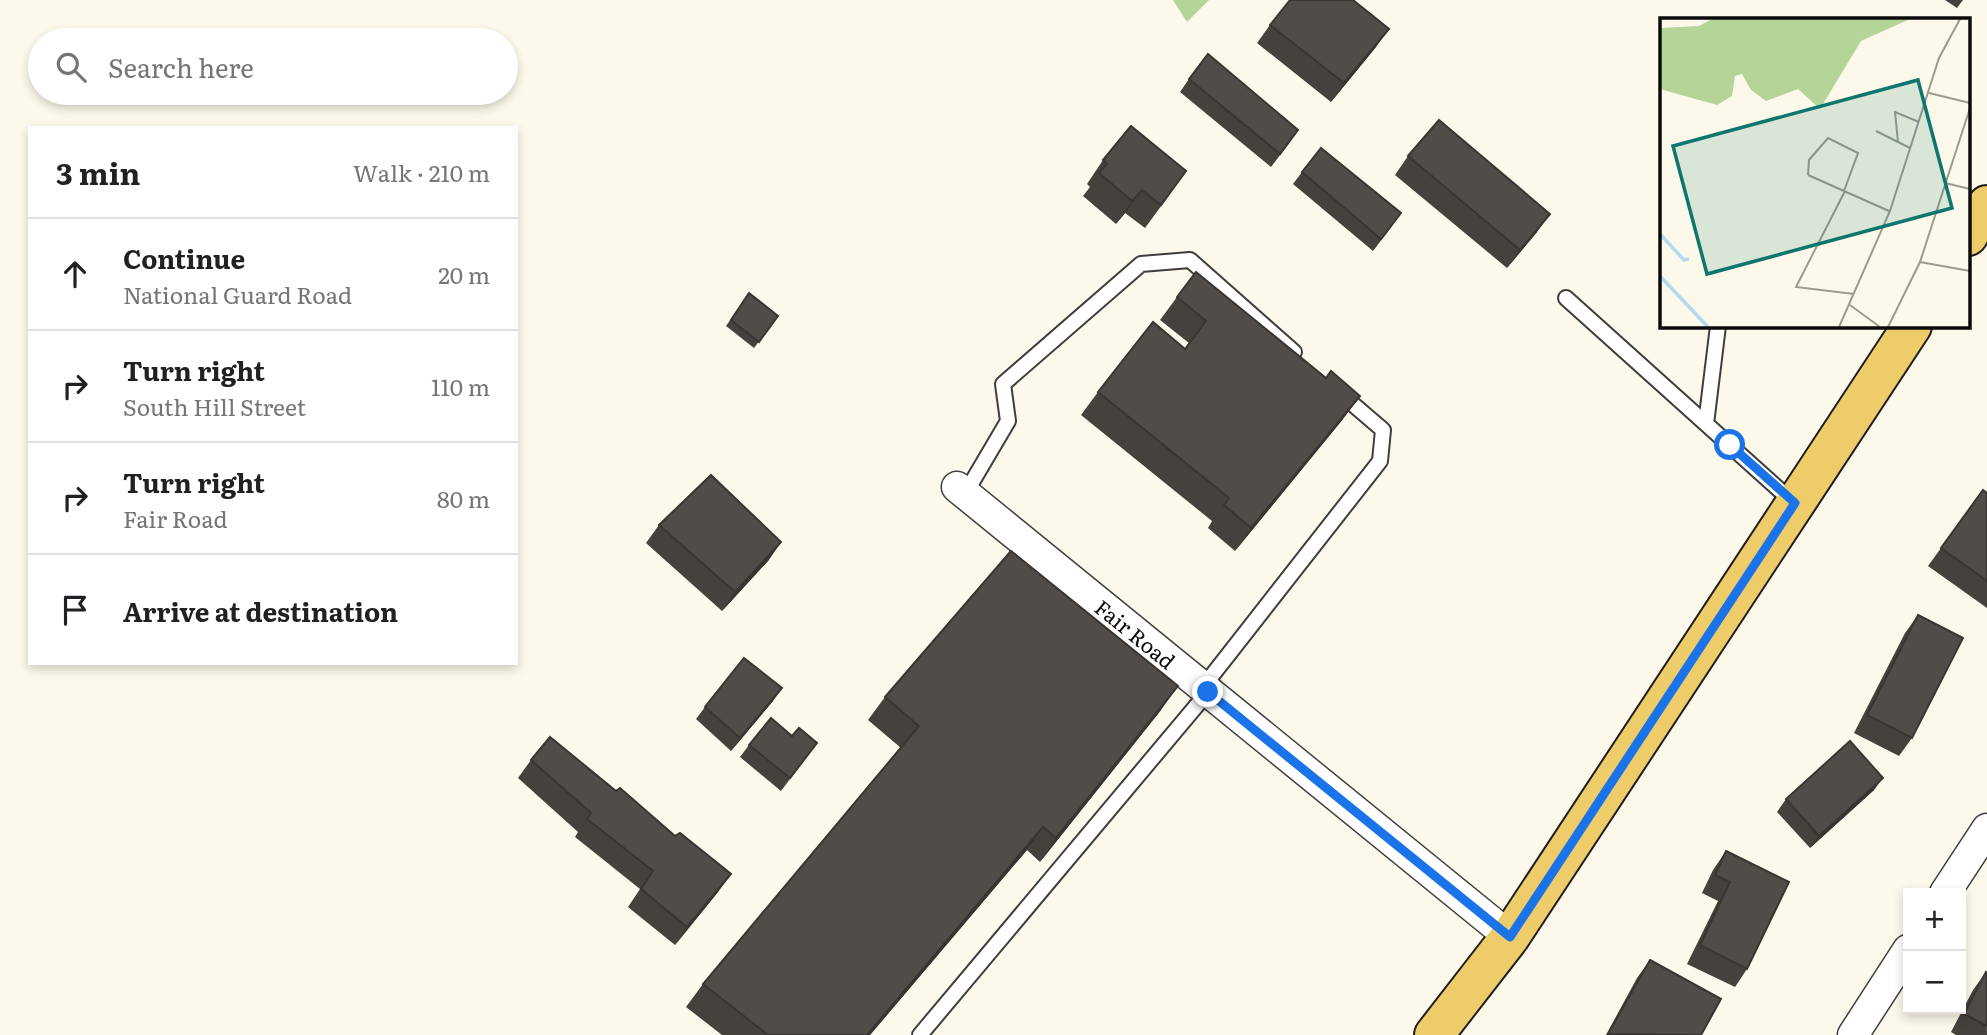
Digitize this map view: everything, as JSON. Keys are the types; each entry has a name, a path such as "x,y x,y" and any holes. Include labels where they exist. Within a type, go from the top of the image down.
{"main road":[{"path":"1969,234 1987,205"},
{"path":"1433,1035 1510,937 1910,327"}],"street":[{"name":"Fair Road","path":"961,491 1510,937"},
{"path":"1948,888 1986,834"},
{"path":"1853,1035 1907,951"}],"lane":[{"path":"961,491 1008,421 1003,384 1141,264 1189,260 1301,358"},
{"path":"1566,298 1795,503"},
{"path":"1706,424 1718,327"},
{"path":"920,1035 1205,689 1380,461 1382,430 1332,385"}],"green space":[{"path":"1173,0 1209,0 1187,22"}],"building":[{"path":"1290,0 1353,0 1389,29 1344,83 1270,25"},
{"path":"1208,54 1298,130 1280,154 1189,79"},
{"path":"1439,120 1550,214 1520,250 1408,156"},
{"path":"1131,126 1186,171 1161,205 1142,190 1132,201 1099,173 1107,164 1103,160"},
{"path":"1321,148 1401,213 1381,239 1302,172"},
{"path":"1196,272 1326,378 1331,371 1360,396 1251,528 1224,505 1229,498 1098,392 1153,322 1185,349 1206,321 1177,297"},
{"path":"749,293 778,316 759,342 731,320"},
{"path":"711,475 781,542 735,592 659,525"},
{"path":"1983,490 1987,493 1987,581 1941,548"},
{"path":"1011,551 1178,686 1056,838 1043,827 867,1035 768,1035 703,984 919,726 885,697"},
{"path":"1918,615 1963,638 1912,738 1867,715"},
{"path":"744,658 782,688 740,738 705,707"},
{"path":"771,718 792,736 799,728 817,743 790,778 749,745"},
{"path":"550,737 616,791 620,788 675,836 680,833 731,874 687,927 641,889 653,871 587,819 591,813 531,760"},
{"path":"1850,741 1883,778 1819,836 1786,799"},
{"path":"1726,851 1789,882 1747,969 1700,945 1730,882 1715,875"},
{"path":"1650,960 1721,999 1701,1035 1608,1034"},
{"path":"1986,972 1987,1026 1964,1014"}],"route":[{"path":"1208,692 1510,937 1795,503 1730,445"}]}
